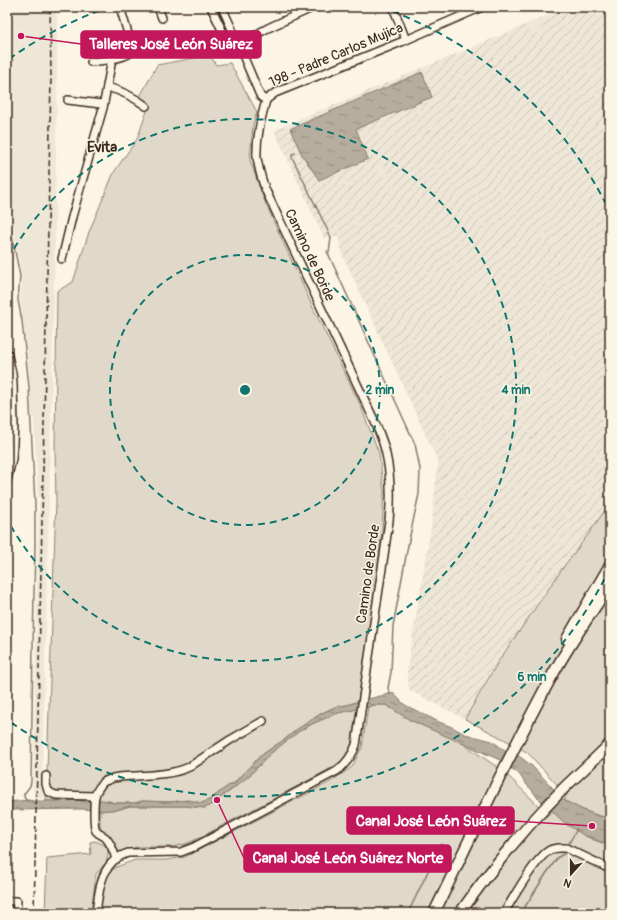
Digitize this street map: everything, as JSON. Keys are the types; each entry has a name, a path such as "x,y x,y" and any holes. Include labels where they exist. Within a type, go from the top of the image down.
{"highway":[{"path":"553,674 567,638 610,565"},
{"path":"434,913 515,745 553,674 586,620 610,585"},
{"path":"460,913 476,890 543,810 610,744"}],"street":[{"path":"90,62 112,59 128,54 132,51 120,7"},
{"path":"158,7 162,18"},
{"path":"210,7 230,47 232,48 268,28 314,7"},
{"path":"222,7 259,93 266,100"},
{"path":"393,7 406,40"},
{"name":"198 - Padre Carlos Mujica","path":"266,100 274,93 406,40 482,7"},
{"path":"62,259 72,217 103,108 112,59"},
{"path":"107,87 131,96 146,106"},
{"path":"68,100 101,104 104,102"},
{"name":"Camino de Borde","path":"116,859 122,855 134,852 170,853 188,850 337,771 347,762 353,753 358,737 389,521 391,497 388,466 383,443 374,422 266,191 261,177 257,149 259,130 266,100"},
{"path":"7,352 12,373 10,401 14,426 12,459 7,481"},
{"path":"96,913 100,884 107,868 116,859 114,851 106,838 99,834 96,829 94,820 95,797 102,782 113,778 166,774 184,770 230,740 263,721"},
{"path":"46,776 48,791 53,794 95,797"},
{"path":"504,913 527,876 546,853 552,849 566,848 610,869"},
{"path":"7,901 17,901 16,913"}],"shaded area":[{"path":"7,7 56,7 57,22 54,296 42,785 43,798 36,799 34,799 33,784 40,498 38,497 34,419 32,418 26,341 20,300 22,278 7,191"},
{"path":"568,7 610,7 610,503 498,662 465,719 409,690 407,669 431,528 438,462 343,256 338,236 324,238 274,130"},
{"path":"210,55 216,65 230,63 257,112 253,125 250,160 265,202 314,310 359,402 379,453 384,492 382,532 372,612 358,701 335,707 322,713 296,730 259,757 233,784 202,803 189,800 170,802 142,801 135,803 115,803 109,801 46,801 56,501 55,448 57,291 73,282 89,232 114,172 137,139 147,111 136,104 157,65"},
{"path":"610,503 610,818 576,807 565,801 565,797 568,794 562,790 528,753 465,719 498,662"},
{"path":"373,705 386,705 410,720 462,743 503,771 543,810 546,817 552,811 586,836 610,845 610,913 99,913 104,883 108,874 116,867 135,860 166,860 185,857 330,782 352,767 362,747 368,707"},
{"path":"357,709 351,746 343,760 326,771 197,839 172,847 137,847 117,854 115,845 101,829 100,811 120,809 129,806 185,806 205,808 233,789 271,753 298,732 337,713"},
{"path":"95,841 103,844 108,849 108,856 106,863 96,874 91,913 45,913 47,858 91,854 90,842"}],"water":[{"path":"422,72 432,97 356,129 368,159 319,180 302,155 290,129"},
{"path":"393,693 405,705 439,722 465,734 492,741 503,749 519,756 532,766 565,801 598,816 610,818 610,845 585,836 566,824 537,797 519,774 500,760 410,720 386,705 373,705 338,713 314,723 298,732 271,753 249,776 214,803 205,808 185,806 130,806 120,809 100,811 83,809 7,810 7,802 29,800 103,800 115,803 135,803 142,801 170,802 189,800 202,803 209,800 228,786 234,784 259,757 322,713 335,707"}],"waterway":[{"path":"295,153 292,154 292,157 331,238 329,253"},
{"path":"7,211 20,276 18,300 22,321 29,387 35,504 31,782 24,794 27,801"},
{"path":"327,251 415,444 420,469 419,494 393,626 391,672 388,688 390,694"},
{"path":"569,843 577,829"},
{"path":"408,913 441,844"},
{"path":"521,913 558,857 564,854"}],"railway":[{"path":"34,913 51,78 50,7"}],"place":[{"name":"Talleres José León Suárez","path":"21,36"},
{"name":"Canal José León Suárez Norte","path":"217,800"},
{"name":"Canal José León Suárez","path":"592,826"}],"district":[{"name":"Evita","path":"102,147"}]}
